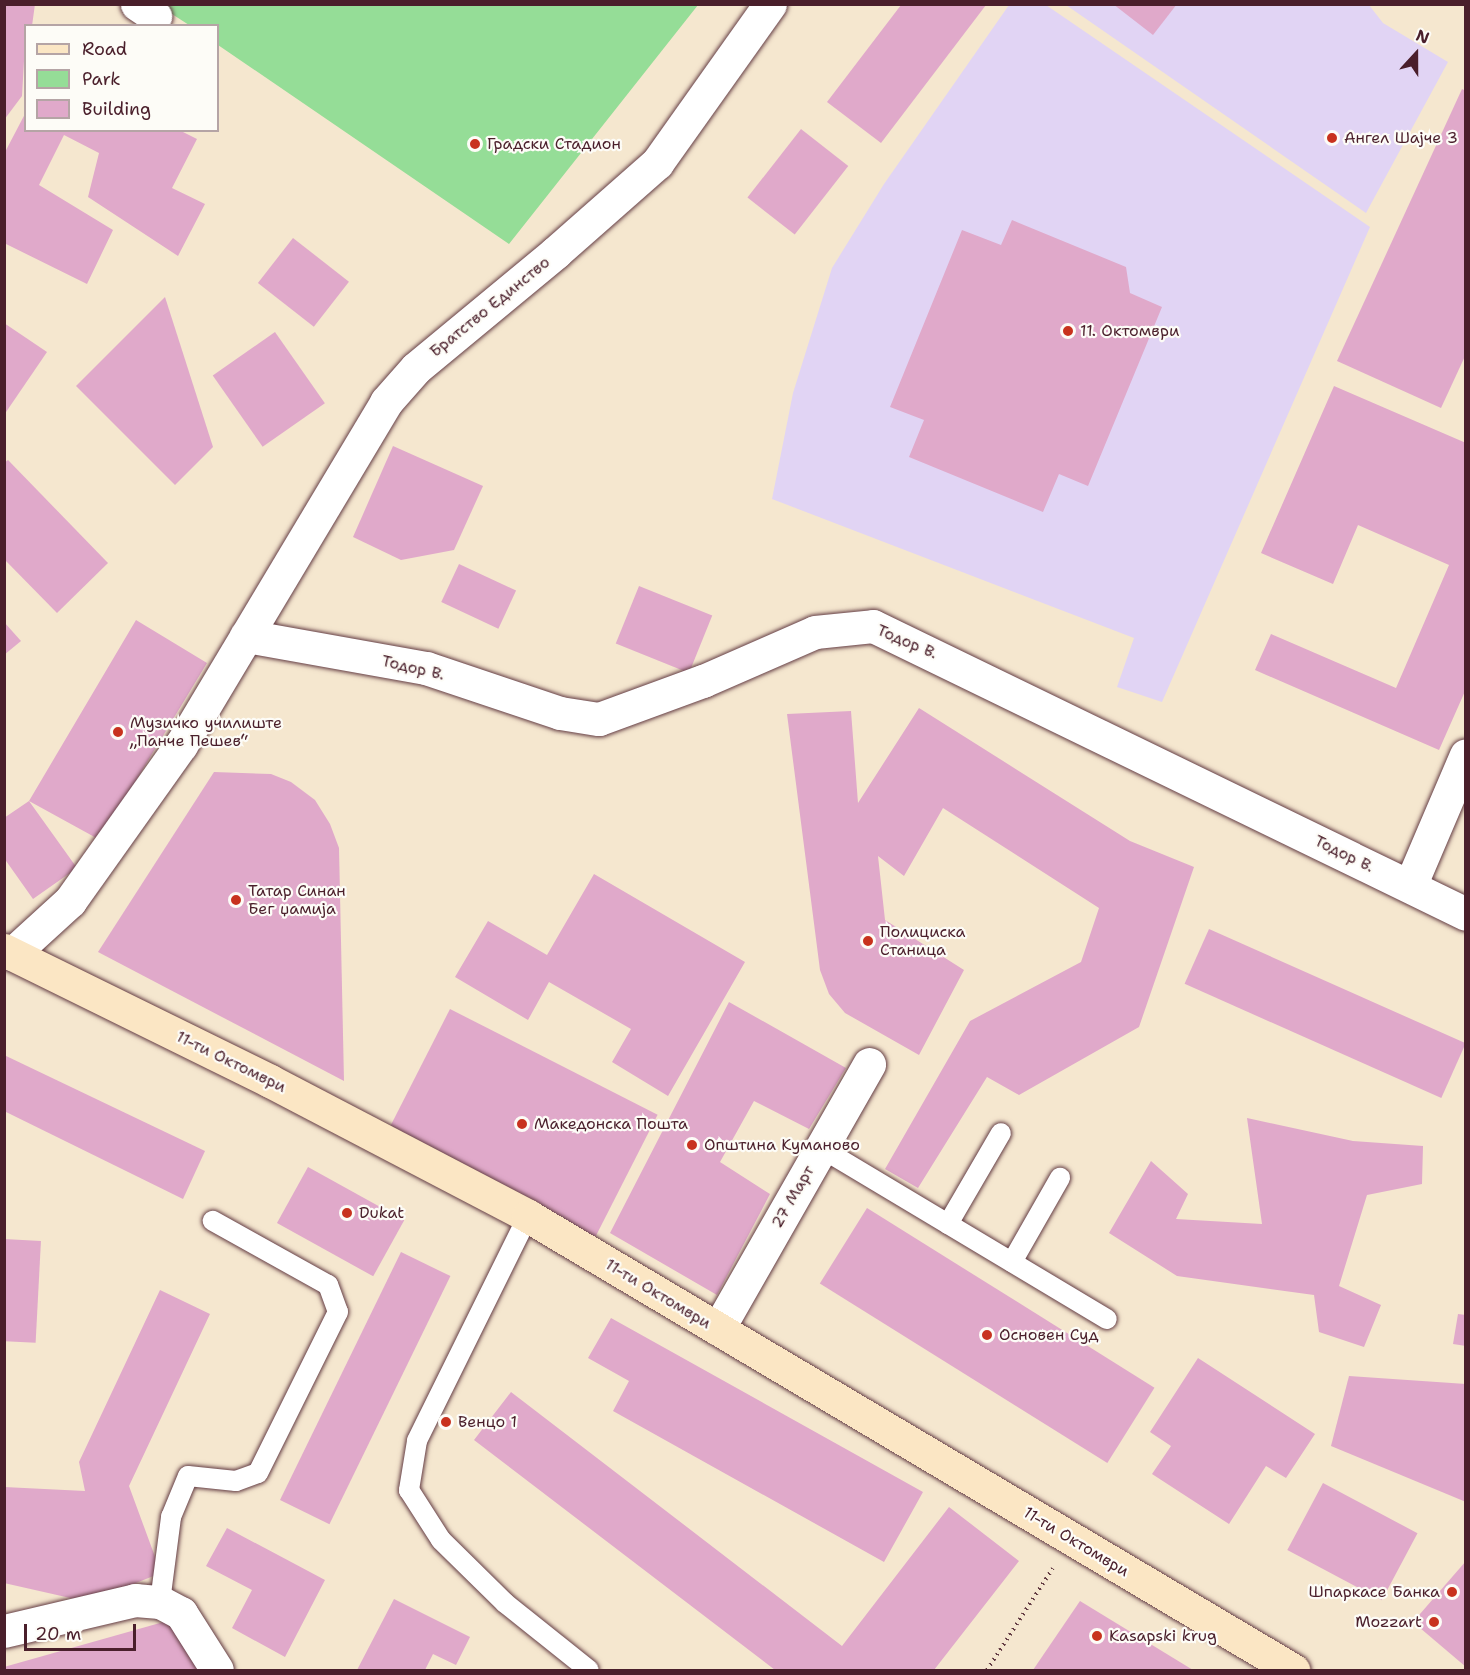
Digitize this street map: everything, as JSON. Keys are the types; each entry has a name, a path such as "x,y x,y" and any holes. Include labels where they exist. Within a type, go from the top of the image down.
{"main road":[{"name":"11-ти Октомври","path":"8,952 270,1081 528,1216 1293,1671"}],"street":[{"name":"Братство Единство","path":"8,952 70,902 181,745 386,402 416,368 556,252 657,163 770,4"},
{"name":"Тодор В.","path":"246,636 426,668 560,713 599,718 703,681 815,632 873,626 1466,914"},
{"path":"1410,886 1466,755"},
{"name":"27 Март","path":"718,1329 869,1065"},
{"path":"4,1631 135,1600 160,1602 181,1613 217,1671"}],"lane":[{"path":"948,1224 1001,1133"},
{"path":"821,1148 1107,1319"},
{"path":"1012,1263 1060,1178"},
{"path":"528,1216 417,1442 410,1490 441,1540 505,1603 589,1671"},
{"path":"160,1602 171,1517 188,1476 236,1481 258,1473 338,1312 328,1285 213,1221"}],"path":[{"path":"987,1671 1071,1539"}],"shaded area":[{"name":"11. Октомври","path":"1009,5 1046,5 1370,227 1162,702 1117,687 1134,638 772,499 793,393 832,268 884,184"},
{"name":"Ангел Шајче 3","path":"1066,5 1369,5 1383,23 1448,62 1366,213"}],"green space":[{"name":"Градски Стадион","path":"158,5 698,5 509,244 219,46 219,24 187,24"}],"building":[{"path":"4,4 35,4 32,24 24,24 22,96 4,120"},
{"path":"1113,4 1177,4 1153,35"},
{"path":"901,5 986,5 881,143 827,102"},
{"path":"1462,89 1466,91 1466,354 1441,408 1337,361"},
{"path":"24,116 24,132 183,132 197,139 172,188 205,204 178,256 88,197 99,153 64,135 39,185 113,230 87,284 4,243 4,154"},
{"path":"801,129 848,166 795,234 747,198"},
{"path":"1012,220 1126,267 1130,293 1162,307 1088,486 1059,474 1043,512 909,457 924,420 890,407 962,230 1001,245"},
{"path":"293,238 349,282 314,327 258,283"},
{"path":"165,297 213,447 175,485 76,386"},
{"path":"4,323 47,352 4,415"},
{"path":"275,332 325,403 263,447 213,376"},
{"path":"1334,386 1466,443 1466,689 1439,750 1255,670 1271,634 1396,688 1449,565 1358,525 1333,584 1261,553"},
{"path":"393,446 483,486 454,550 401,560 353,537"},
{"path":"8,460 108,563 57,613 4,559 4,463"},
{"path":"459,564 516,591 498,629 441,602"},
{"path":"639,586 712,616 689,673 616,643"},
{"name":"Музичко училиште „Панче Пешев“","path":"136,620 207,663 100,840 29,801"},
{"path":"4,622 21,641 4,655"},
{"name":"Полициска Станица","path":"919,708 1130,841 1194,867 1139,1027 1019,1095 987,1077 918,1188 885,1169 970,1021 1081,962 1099,908 943,808 904,876 878,856 885,920 964,970 919,1055 845,1013 829,994 820,970 787,714 851,711 858,803"},
{"name":"Татар Синан Бег џамија","path":"214,772 271,774 291,782 315,800 330,824 339,848 344,1081 98,952"},
{"path":"29,801 77,868 33,899 4,858 4,818"},
{"path":"594,874 745,962 668,1096 612,1062 631,1029 549,982 528,1020 455,977 488,921 547,955"},
{"path":"1209,929 1466,1043 1441,1098 1185,984"},
{"name":"Општина Куманово","path":"729,1002 846,1068 809,1129 754,1101 720,1162 770,1194 717,1295 610,1233"},
{"name":"Македонска Пошта","path":"450,1009 658,1115 595,1238 387,1132"},
{"path":"4,1055 205,1151 183,1199 4,1111"},
{"path":"1247,1118 1353,1141 1423,1146 1422,1184 1367,1195 1339,1286 1381,1305 1364,1347 1319,1332 1314,1295 1177,1276 1109,1233 1151,1161 1188,1194 1176,1219 1262,1224"},
{"path":"308,1167 404,1220 373,1276 277,1223"},
{"name":"Основен Суд","path":"867,1208 1154,1388 1107,1463 820,1283"},
{"path":"4,1239 41,1241 36,1343 4,1341"},
{"path":"401,1252 450,1276 329,1524 280,1500"},
{"path":"160,1290 210,1314 129,1486 161,1573 88,1602 4,1583 4,1487 85,1491 79,1462"},
{"path":"1458,1314 1466,1315 1466,1346 1453,1344"},
{"path":"611,1318 923,1492 884,1562 613,1411 629,1381 588,1358"},
{"path":"1198,1358 1315,1434 1286,1478 1266,1466 1229,1524 1152,1474 1171,1446 1150,1432"},
{"path":"1349,1376 1466,1384 1466,1502 1331,1446"},
{"path":"511,1392 842,1646 949,1507 1019,1561 934,1670 775,1670 474,1440"},
{"path":"1323,1483 1417,1533 1382,1600 1287,1550"},
{"path":"227,1528 325,1580 285,1657 232,1628 252,1590 206,1566"},
{"name":"Шпаркасе Банка","path":"1466,1561 1466,1667 1413,1622"},
{"path":"394,1599 470,1637 456,1665 433,1654 425,1670 357,1670"},
{"name":"Kasapski krug","path":"1080,1601 1193,1670 1033,1670"},
{"path":"167,1621 202,1670 4,1670 4,1667"}],"place":[{"name":"Ангел Шајче 3","path":"1332,138"},
{"name":"Градски Стадион","path":"475,144"},
{"name":"11. Октомври","path":"1068,331"},
{"name":"Музичко училиште „Панче Пешев“","path":"118,732"},
{"name":"Татар Синан Бег џамија","path":"236,900"},
{"name":"Полициска Станица","path":"868,941"},
{"name":"Македонска Пошта","path":"522,1124"},
{"name":"Општина Куманово","path":"692,1145"},
{"name":"Dukat","path":"347,1213"},
{"name":"Основен Суд","path":"987,1335"},
{"name":"Венцо 1","path":"446,1422"},
{"name":"Шпаркасе Банка","path":"1452,1592"},
{"name":"Mozzart","path":"1434,1622"},
{"name":"Kasapski krug","path":"1097,1636"}]}
